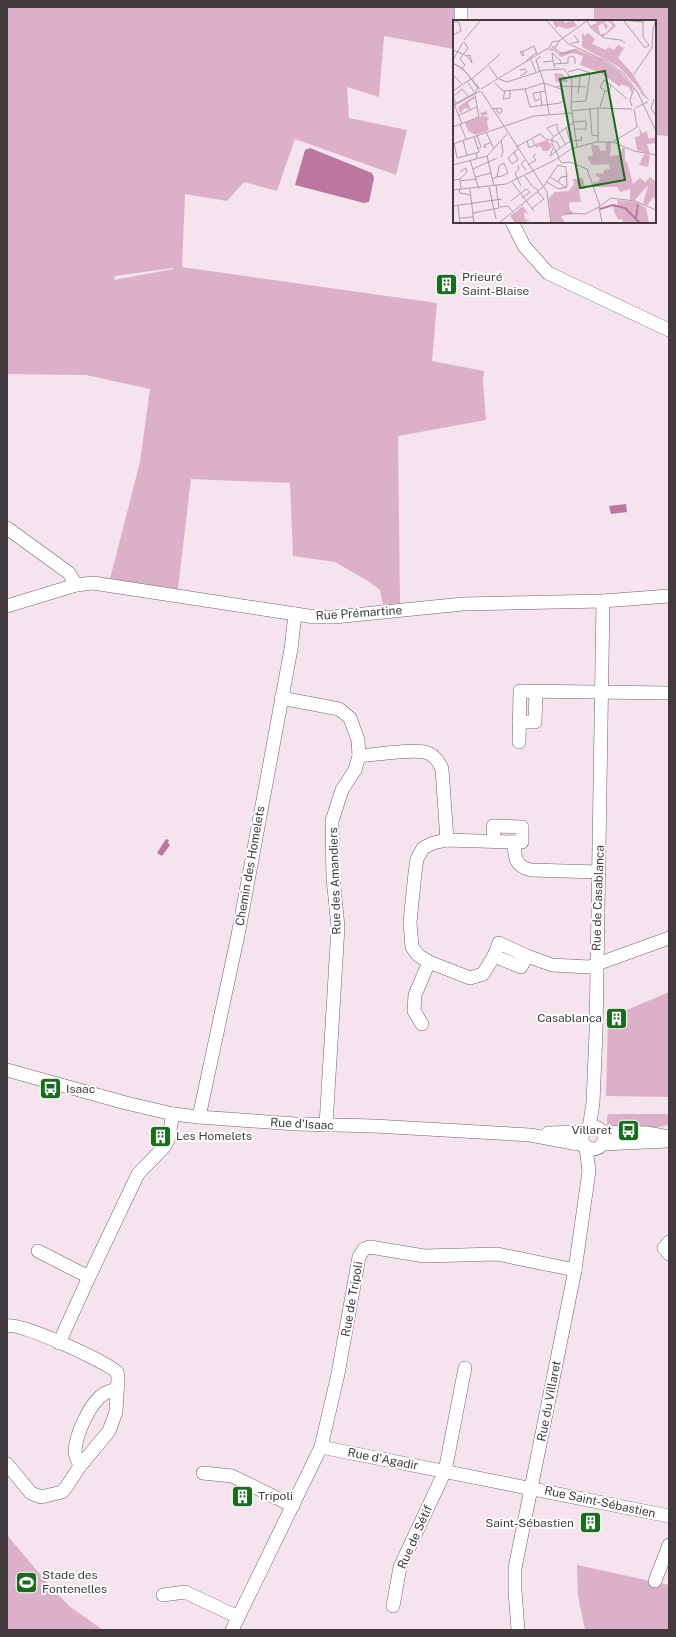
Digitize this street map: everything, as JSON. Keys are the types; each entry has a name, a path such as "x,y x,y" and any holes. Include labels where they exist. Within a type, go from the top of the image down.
{"street":[{"path":"460,7 461,20"},
{"path":"512,223 524,246 548,273 669,330"},
{"path":"7,528 69,573 76,585"},
{"name":"Rue Prémartine","path":"7,606 76,585 93,583 315,617 334,617 462,604 603,601 669,596"},
{"name":"Rue de Casablanca","path":"593,1138 603,601"},
{"name":"Chemin des Homelets","path":"199,1118 238,935 291,649 295,614"},
{"path":"519,742 520,691 669,693"},
{"name":"Rue des Amandiers","path":"281,698 339,709 350,718 356,730 359,756 355,770 342,790 332,821 333,878 338,928 326,1125"},
{"path":"359,756 427,752 434,756 439,762 442,770 447,840"},
{"path":"599,872 524,869 516,860 514,842 447,840 433,842 423,848 417,859 414,873 410,922 412,947 418,955 429,962 470,978 483,974 494,956 520,967 527,956 552,965 589,967 669,938"},
{"path":"422,1024 414,1011 415,995 429,962"},
{"name":"Rue d'Isaac","path":"7,1070 126,1103 173,1114 199,1118 593,1138 646,1133 669,1136"},
{"path":"59,1343 138,1174 164,1147 168,1140 173,1114"},
{"name":"Rue d'Isaac","path":"593,1138 610,1142 648,1143 669,1141"},
{"name":"Rue du Villaret","path":"518,1630 515,1599 515,1568 575,1270 593,1138"},
{"path":"669,1242 664,1248 669,1254"},
{"name":"Rue de Tripoli","path":"232,1630 321,1447 338,1374 359,1257 364,1249 370,1247 424,1256 497,1254 575,1270"},
{"path":"38,1251 89,1277"},
{"path":"7,1326 20,1327 59,1343 110,1366 117,1372 116,1412 110,1431 80,1466 62,1492 41,1497 31,1493 7,1464"},
{"path":"445,1471 465,1368"},
{"path":"80,1466 75,1453 76,1439 84,1422 93,1406 105,1393 117,1389"},
{"name":"Rue d'Agadir","path":"321,1447 531,1488"},
{"name":"Rue de Sétif","path":"393,1606 400,1567 445,1471"},
{"path":"203,1473 232,1476 293,1506"},
{"name":"Rue Saint-Sébastien","path":"531,1488 669,1516"},
{"path":"655,1581 669,1545"},
{"path":"163,1595 185,1592 238,1617"}],"shaded area":[{"path":"7,7 461,7 461,20 453,20 453,49 384,36 379,97 347,87 349,118 407,130 396,175 295,139 277,191 244,182 227,201 185,194 182,267 437,303 432,361 484,371 483,381 486,420 398,436 400,603 383,605 380,590 368,581 335,562 293,556 290,483 191,479 178,589 110,579 140,462 150,389 86,375 7,374","holes":["173,268 173,269 114,280 115,276"]},
{"path":"594,7 669,7 669,136 656,135 656,20 594,20"},
{"path":"310,148 372,173 374,178 369,202 364,203 295,185 305,150"},
{"path":"626,504 627,512 611,514 609,506"},
{"path":"166,839 169,840 168,843 170,845 162,856 157,853"},
{"path":"669,992 669,1097 606,1096 608,1018"},
{"path":"609,1114 669,1114 669,1125 654,1128 612,1128 607,1124 607,1117"},
{"name":"Stade des Fontenelles","path":"7,1535 69,1606 103,1630 7,1630"},
{"path":"577,1565 669,1585 669,1630 585,1630 578,1596"}],"place":[{"name":"Prieuré Saint-Blaise","path":"447,284"},
{"name":"Casablanca","path":"617,1018"},
{"name":"Isaac","path":"50,1089"},
{"name":"Villaret","path":"628,1130"},
{"name":"Les Homelets","path":"160,1136"},
{"name":"Tripoli","path":"242,1496"},
{"name":"Saint-Sébastien","path":"590,1523"},
{"name":"Stade des Fontenelles","path":"27,1582"}]}
